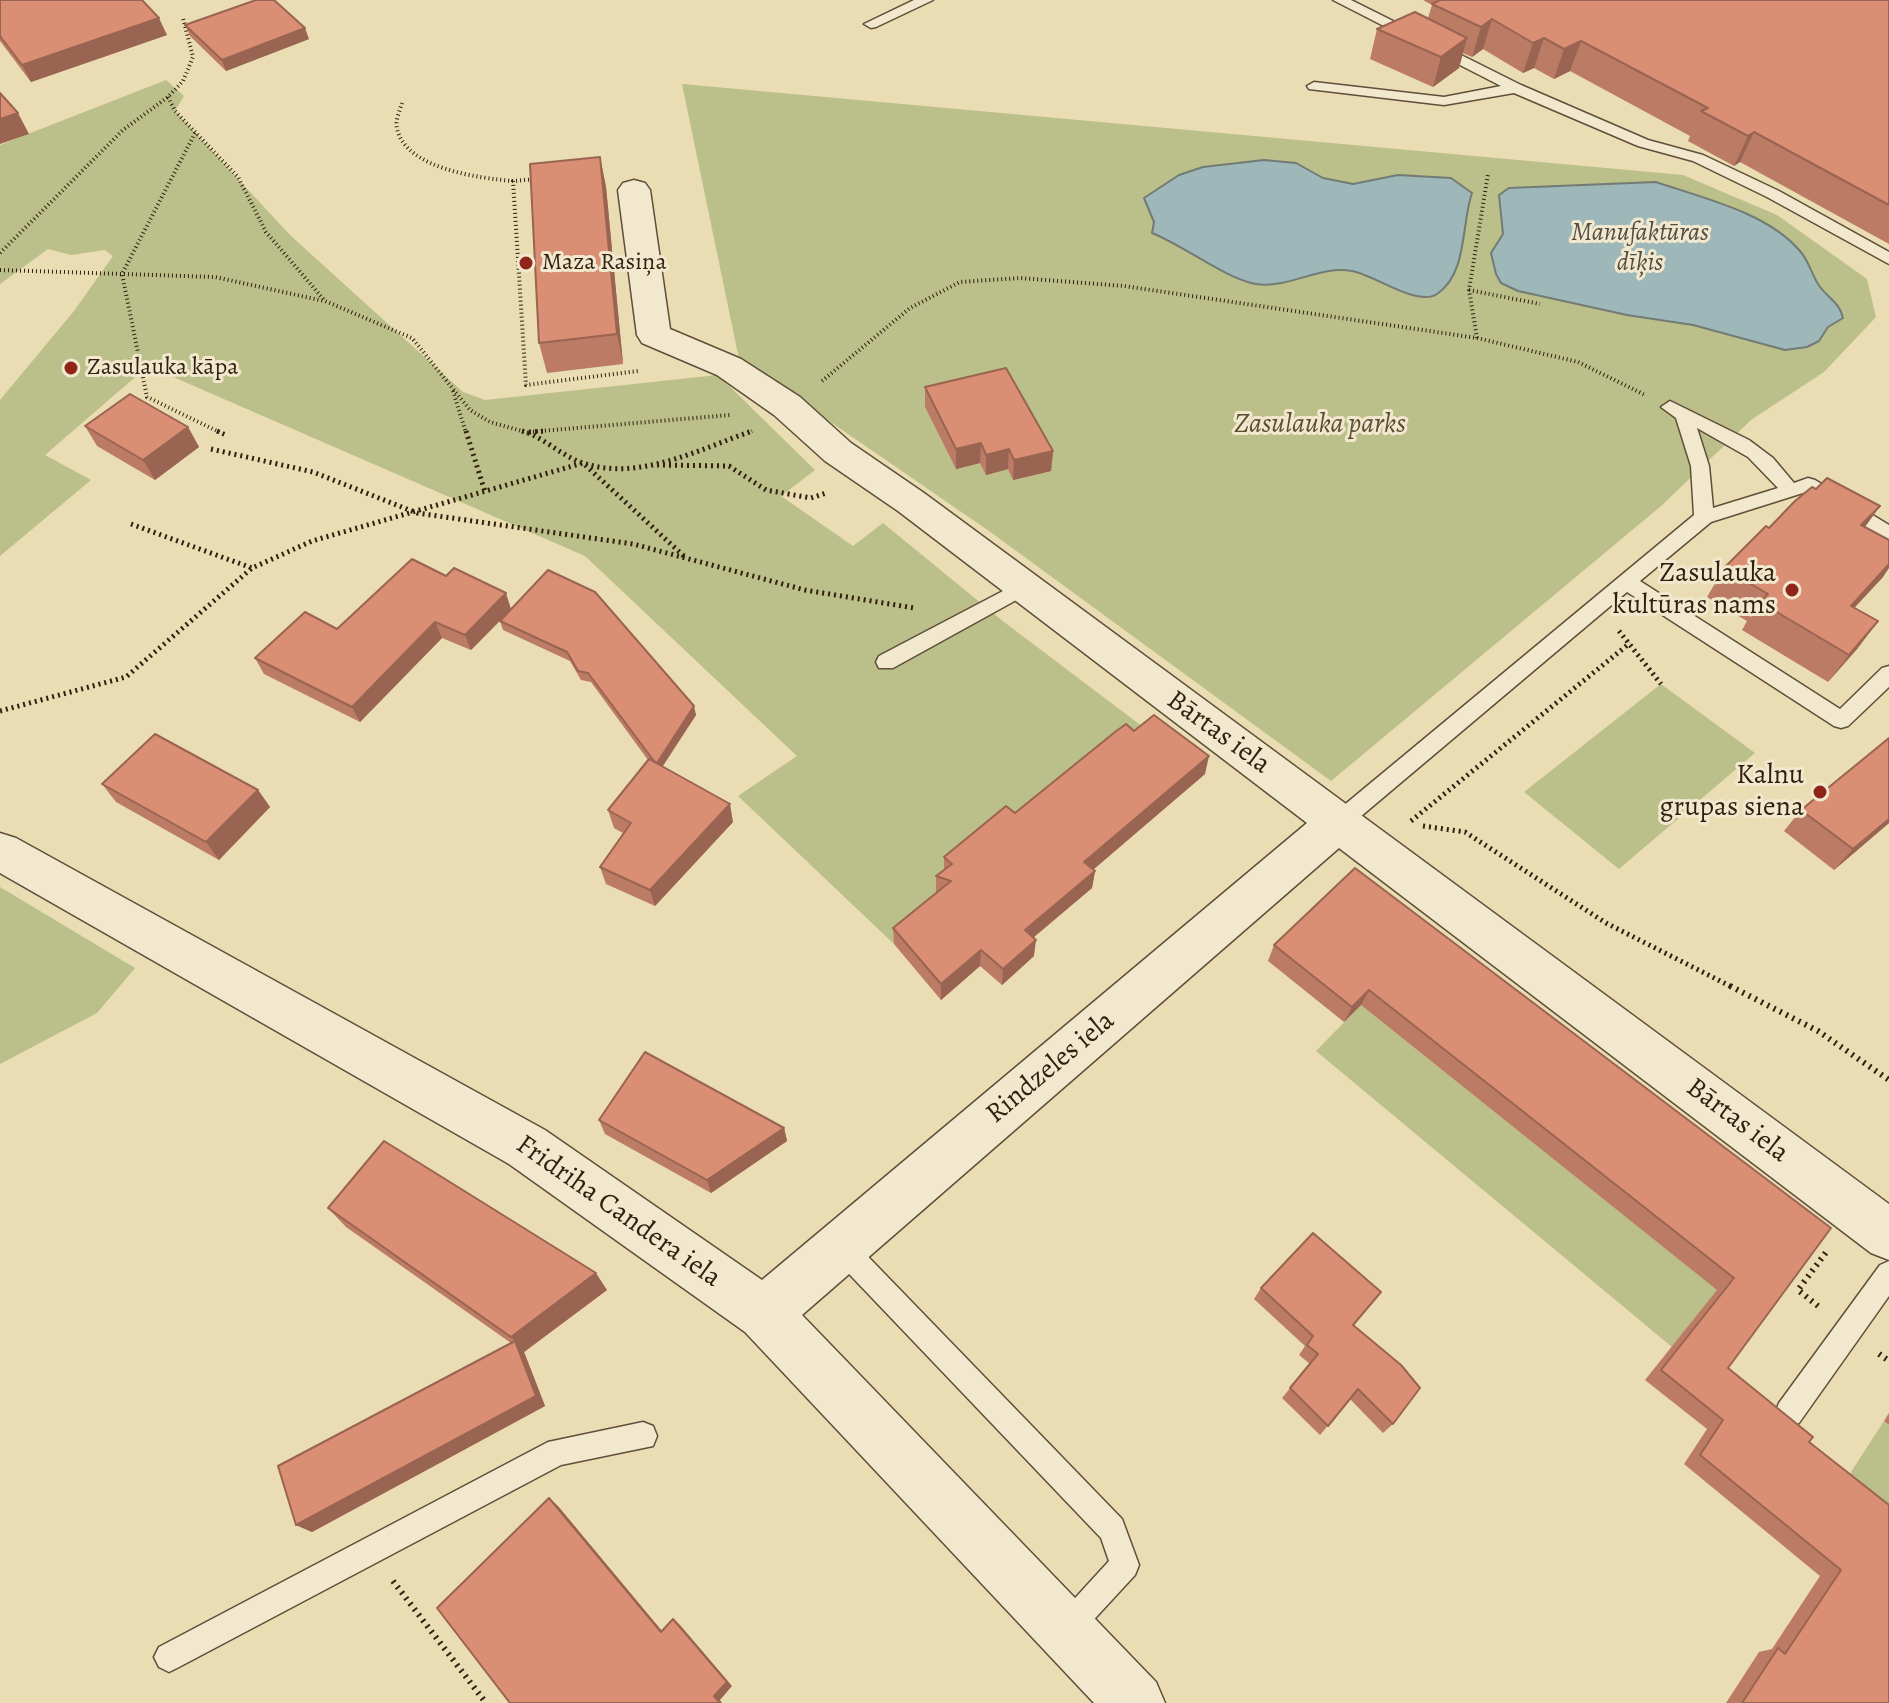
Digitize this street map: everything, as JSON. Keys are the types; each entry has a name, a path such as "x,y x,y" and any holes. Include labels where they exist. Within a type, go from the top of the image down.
{"street":[{"path":"634,190 654,335"},
{"name":"Bārtas iela","path":"654,335 729,367 838,452 1339,822 1889,1235"},
{"name":"Rindzeles iela","path":"764,1313 1339,822"},
{"name":"Fridriha Candera iela","path":"0,851 527,1147 764,1313 1135,1703"}],"lane":[{"path":"871,24 926,0"},
{"path":"1340,0 1516,88 1643,143 1698,158 1773,194 1889,259"},
{"path":"1314,86 1444,101 1516,88"},
{"path":"1677,411 1745,443 1771,464 1790,490"},
{"path":"1677,411 1700,466 1704,517"},
{"path":"1339,822 1704,517 1808,485 1889,534"},
{"path":"1628,583 1841,720 1889,674"},
{"path":"886,662 1022,588"},
{"path":"841,1247 1112,1529 1125,1565 1066,1629"},
{"path":"1789,1413 1889,1274"},
{"path":"169,1657 558,1452 643,1436"}],"path":[{"path":"0,253 123,130 168,97 183,81 193,57 183,18"},
{"path":"168,97 175,111 238,177 266,232 325,301"},
{"path":"402,103 397,127 406,144 434,165 475,179 513,181 542,178"},
{"path":"195,133 122,274 147,397 226,435"},
{"path":"1477,338 1469,290 1488,174"},
{"path":"513,181 526,385 659,368 654,335"},
{"path":"0,270 215,277 325,301 412,338 470,410 490,422 528,432 583,463 686,558"},
{"path":"652,465 751,431 910,308 960,282 1020,278 1124,286 1477,338 1578,362 1677,411"},
{"path":"1469,290 1540,304"},
{"path":"452,386 485,492"},
{"path":"528,432 783,409"},
{"path":"211,449 313,472 417,513 633,544 805,590 967,617"},
{"path":"0,711 126,677 252,568 312,541 583,463 625,469 652,465 729,466 766,490 811,498 877,479"},
{"path":"131,524 252,568"},
{"path":"1598,608 1661,684"},
{"path":"1630,643 1407,824 1465,832 1606,923 1818,1031 1889,1080"},
{"path":"1791,1285 1798,1290"},
{"path":"371,1551 486,1703"}],"green space":[{"path":"166,80 184,96 175,111 290,235 463,392 485,400 718,375 815,470 781,496 853,546 883,523 1004,622 1151,733 894,944 738,796 797,756 585,556 148,366 45,455 91,480 0,556 0,400 74,311 113,256 105,250 71,255 48,249 0,284 0,145"},
{"name":"Zasulauka parks","path":"682,84 1683,175 1777,215 1867,279 1876,317 1824,372 1751,420 1661,506 1331,781 989,531 739,359"},
{"path":"1661,684 1755,753 1619,869 1524,792"},
{"path":"0,887 135,968 97,1013 0,1064"},
{"path":"1361,1005 1755,1320 1672,1347 1316,1051"},
{"path":"1884,1421 1889,1425 1889,1528 1840,1489"}],"water":[{"path":"1264,160 1296,163 1323,178 1353,184 1398,175 1451,178 1472,193 1459,261 1447,285 1437,294 1419,296 1352,271 1340,270 1268,285 1256,284 1231,276 1152,233 1154,222 1144,198 1179,175 1203,167"},
{"name":"Manufaktūras dīķis","path":"1656,182 1752,216 1786,237 1803,255 1818,284 1839,308 1843,318 1828,327 1819,341 1807,347 1785,350 1693,325 1627,315 1518,291 1501,283 1491,253 1503,234 1499,195 1509,188"}],"building":[{"path":"0,0 142,0 159,18 22,65 0,36"},
{"path":"256,0 274,0 305,28 222,60 185,25"},
{"path":"1440,0 1889,0 1889,205 1754,132 1748,136 1701,111 1708,108 1581,41 1564,49 1544,38 1533,43 1492,19 1481,27 1432,4"},
{"path":"1415,12 1467,38 1441,57 1377,29"},
{"path":"0,93 18,113 0,119"},
{"path":"600,157 617,334 539,343 530,164"},
{"path":"1006,368 1053,451 1014,460 1009,449 986,455 981,443 956,449 925,387"},
{"path":"130,394 188,427 143,460 85,426"},
{"name":"Zasulauka kultūras nams","path":"1827,478 1880,506 1861,525 1889,540 1889,564 1851,606 1878,621 1849,655 1760,602 1768,594 1724,568 1766,526 1769,528 1795,501 1812,487 1816,489"},
{"path":"412,559 446,576 454,568 506,593 465,635 435,622 352,707 255,658 305,612 337,629"},
{"path":"548,570 595,592 694,706 657,763 588,673 578,671 567,652 500,621"},
{"path":"1154,715 1209,756 1084,862 1095,871 1025,930 1036,940 1003,969 981,950 941,984 893,928 951,881 936,876 952,864 944,857 1006,806 1015,813 1126,724 1134,731"},
{"path":"155,734 258,790 206,842 102,784"},
{"path":"1889,738 1889,819 1853,849 1801,810"},
{"path":"649,759 730,804 650,890 600,867 631,823 608,810"},
{"path":"1355,868 1831,1228 1728,1368 1813,1437 1809,1442 1889,1505 1889,1703 1742,1703 1778,1648 1785,1654 1841,1570 1700,1455 1723,1420 1661,1370 1734,1278 1369,990 1352,1007 1274,945"},
{"path":"645,1052 784,1128 707,1180 599,1120"},
{"path":"384,1141 596,1273 511,1337 328,1208"},
{"path":"1313,1233 1381,1292 1353,1325 1401,1365 1420,1388 1393,1424 1358,1389 1328,1426 1290,1388 1318,1354 1307,1345 1313,1336 1261,1288"},
{"path":"515,1341 536,1396 296,1525 278,1466"},
{"path":"549,1498 661,1632 673,1619 727,1682 714,1696 720,1703 510,1703 437,1608"}],"place":[{"name":"Maza Rasiņa","path":"526,263"},
{"name":"Zasulauka kāpa","path":"71,368"},
{"name":"Zasulauka kultūras nams","path":"1792,590"},
{"name":"Kalnu grupas siena","path":"1820,792"}]}
